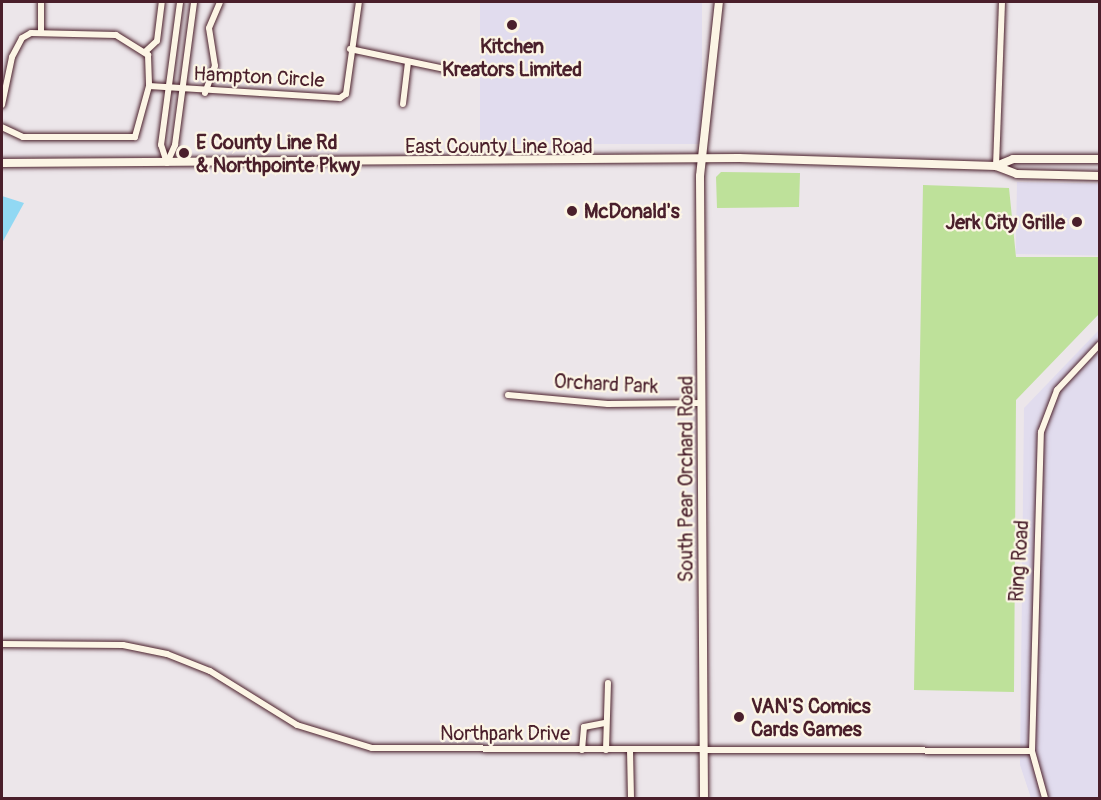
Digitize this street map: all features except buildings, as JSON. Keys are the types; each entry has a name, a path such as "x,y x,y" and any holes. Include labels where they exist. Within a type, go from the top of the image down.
{"main road":[{"name":"East County Line Road","path":"2,163 702,159 996,166 1017,174 1100,176"},
{"name":"East County Line Road","path":"996,166 1013,159 1100,159"}],"street":[{"path":"41,2 41,33"},
{"path":"145,52 157,41 162,2"},
{"path":"167,163 160,146 180,2"},
{"path":"167,163 183,89 194,2"},
{"path":"205,93 215,66 209,28 220,2"},
{"name":"Hampton Circle","path":"149,86 205,93 340,98 346,94 350,49 359,2"},
{"name":"South Pear Orchard Road","path":"704,798 702,159 719,2"},
{"path":"996,166 1002,2"},
{"path":"2,105 22,38 41,33 116,35 145,52"},
{"path":"350,49 445,69"},
{"path":"2,127 23,137 135,137 149,86 145,52"},
{"path":"403,104 408,62"},
{"name":"Ring Road","path":"1045,798 1032,751 1041,432 1059,387 1100,344"},
{"name":"Orchard Park","path":"508,395 608,404 702,403"},
{"name":"Northpark Drive","path":"2,644 123,645 167,654 210,671 297,725 355,745 582,750 1032,751"},
{"path":"606,750 605,723 608,683"},
{"path":"582,750 584,727 605,723"},
{"path":"630,750 631,798"}],"shaded area":[{"path":"480,2 702,2 702,144 480,144"},
{"path":"1017,182 1099,183 1098,255 1016,254"},
{"path":"1099,330 1099,798 1031,798 1020,765 1024,408"}],"green space":[{"path":"721,172 800,173 799,207 717,208 716,177"},
{"path":"923,185 1009,188 1016,257 1099,257 1099,314 1016,400 1014,692 914,690"}],"water":[{"path":"2,196 24,203 2,243"}],"place":[{"name":"Kitchen Kreators Limited","path":"512,25"},
{"name":"E County Line Rd & Northpointe Pkwy","path":"184,153"},
{"name":"McDonald's","path":"572,211"},
{"name":"Jerk City Grille","path":"1077,222"},
{"name":"VAN'S Comics Cards Games","path":"739,717"}]}
